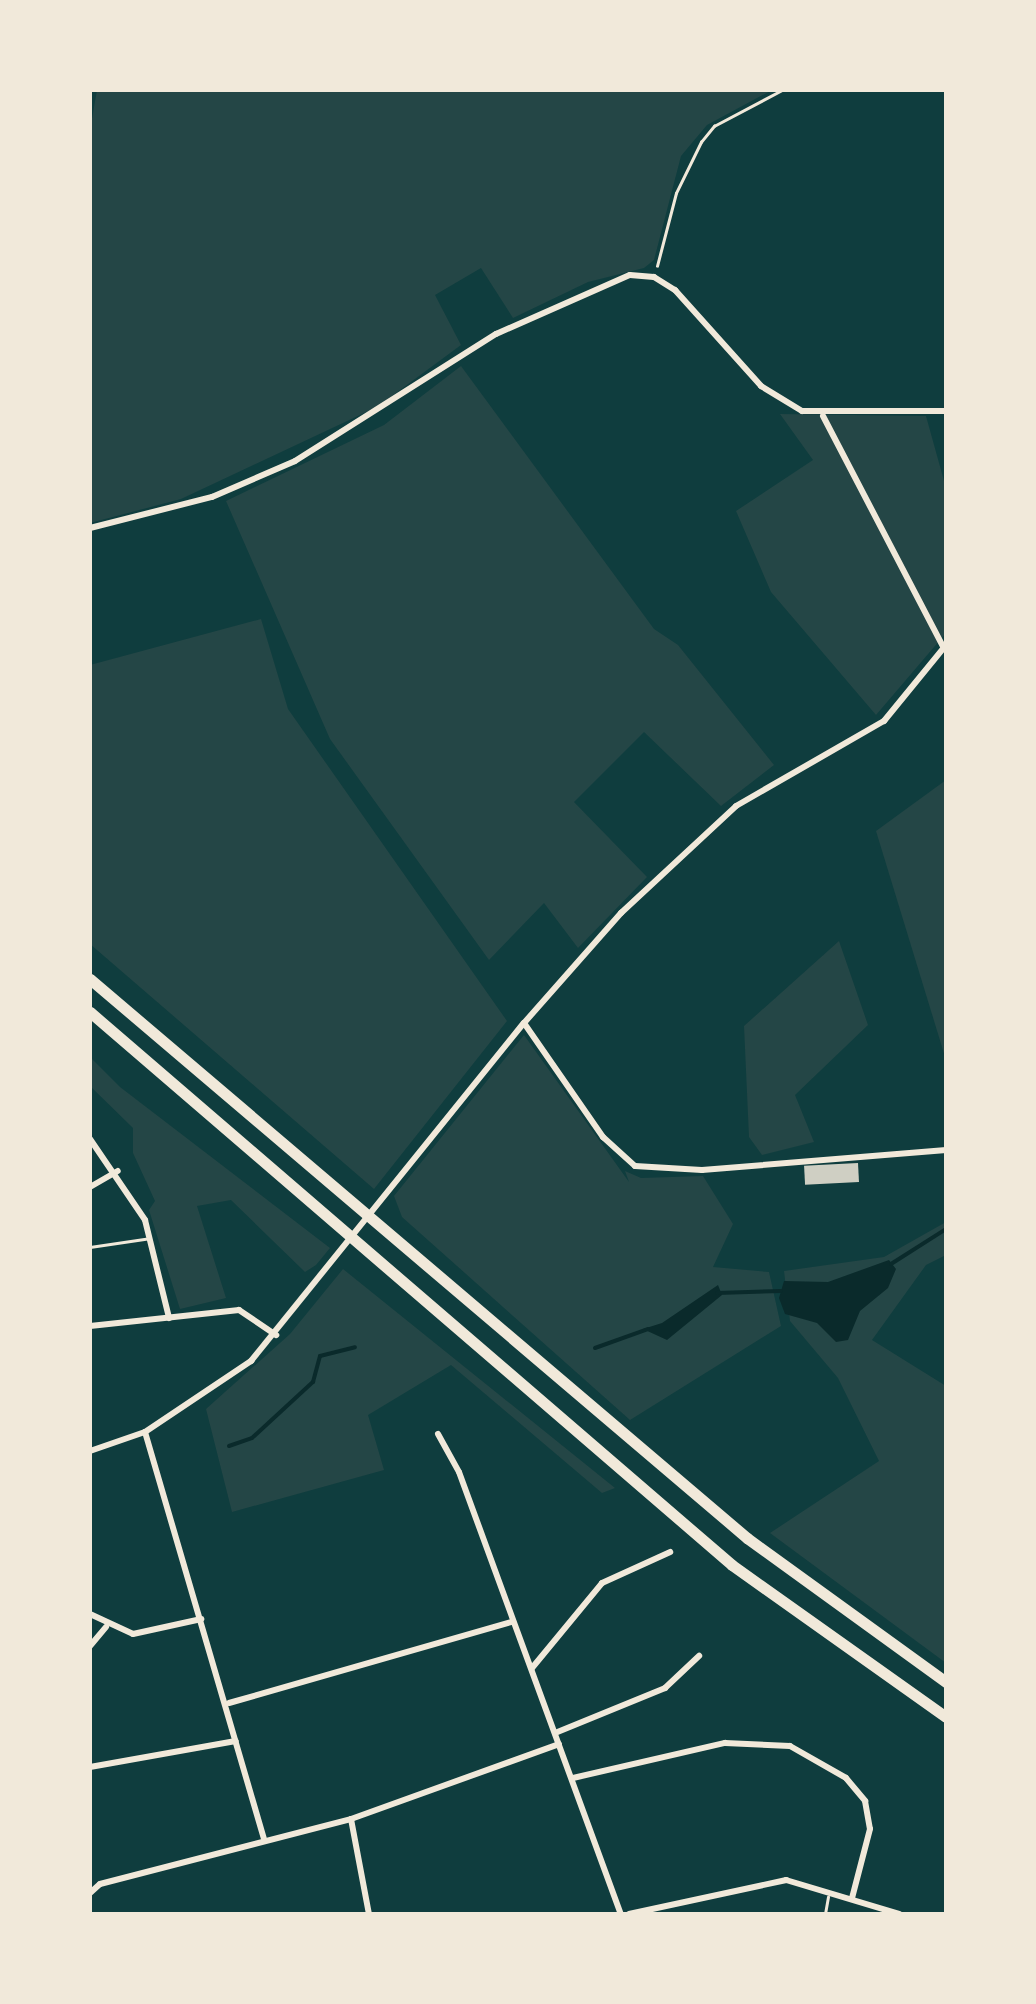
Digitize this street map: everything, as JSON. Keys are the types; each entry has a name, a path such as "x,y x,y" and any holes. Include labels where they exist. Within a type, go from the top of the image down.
{"highway":[{"path":"90,978 747,1538 946,1682"},
{"path":"90,1012 732,1565 946,1717"}],"street":[{"path":"90,528 246,483 335,440 496,334 592,287 630,275 654,277 675,290 770,395 824,416 946,411"},
{"path":"90,1451 145,1432 216,1391 276,1335 524,1022 707,828 766,786 884,722 945,646 824,416"},
{"path":"524,1022 603,1137 635,1166 702,1170 946,1150"},
{"path":"90,1139 118,1171 152,1238 169,1318"},
{"path":"90,1187 118,1171"},
{"path":"90,1326 247,1311 276,1335"},
{"path":"145,1432 229,1703 264,1838"},
{"path":"438,1434 450,1448 621,1914"},
{"path":"532,1668 602,1583 670,1552"},
{"path":"90,1614 106,1627 133,1634 201,1620"},
{"path":"229,1703 512,1622"},
{"path":"90,1646 106,1627"},
{"path":"555,1733 664,1688 699,1656"},
{"path":"90,1766 236,1741"},
{"path":"573,1778 725,1742 790,1746 846,1778 865,1801 870,1829 852,1898"},
{"path":"90,1892 100,1884 351,1818 559,1744"},
{"path":"351,1818 368,1914"},
{"path":"629,1914 773,1880 829,1891 899,1914"}],"lane":[{"path":"90,1247 152,1238"},
{"path":"825,1914 829,1891"},
{"path":"667,1904 670,1914"}],"path":[{"path":"654,277 676,192 700,142 714,126 782,90"}],"shaded area":[{"path":"97,90 772,90 707,125 681,156 654,260 644,268 588,282 513,318 481,268 435,295 461,345 377,407 181,499 90,523 90,130"},
{"path":"461,366 654,629 678,645 774,765 721,806 644,732 574,802 647,877 578,948 544,903 489,960 330,739 226,501 384,425"},
{"path":"780,414 926,416 946,488 946,633 876,715 771,592 736,511 813,460"},
{"path":"261,619 288,709 507,1021 374,1189 90,944 90,665"},
{"path":"946,780 946,1060 876,831"},
{"path":"839,941 868,1025 795,1095 814,1142 762,1155 749,1137 744,1026"},
{"path":"524,1035 629,1182 625,1171 641,1178 703,1176 733,1224 713,1267 769,1272 781,1326 630,1420 402,1217 394,1196"},
{"path":"90,1057 120,1087 330,1248 316,1265 305,1272 231,1200 197,1206 226,1298 180,1309 149,1210 155,1201 133,1153 133,1128 90,1086"},
{"path":"946,1222 946,1255 926,1265 872,1340 946,1386 946,1663 770,1533 879,1461 838,1378 790,1321 784,1271 884,1257"},
{"path":"889,1260 896,1269 888,1288 860,1311 848,1340 836,1342 817,1323 785,1314 779,1298 784,1281 828,1282"},
{"path":"343,1269 615,1488 602,1493 451,1365 368,1415 384,1470 232,1512 206,1409 290,1334"},
{"path":"718,1285 722,1295 667,1340 643,1329 662,1323"}],"building":[{"path":"858,1163 859,1182 805,1185 804,1166"}],"waterway":[{"path":"891,1264 946,1229"},
{"path":"717,1293 781,1291"},
{"path":"595,1348 648,1329"},
{"path":"229,1446 252,1438 313,1382 320,1356 355,1347"}]}
